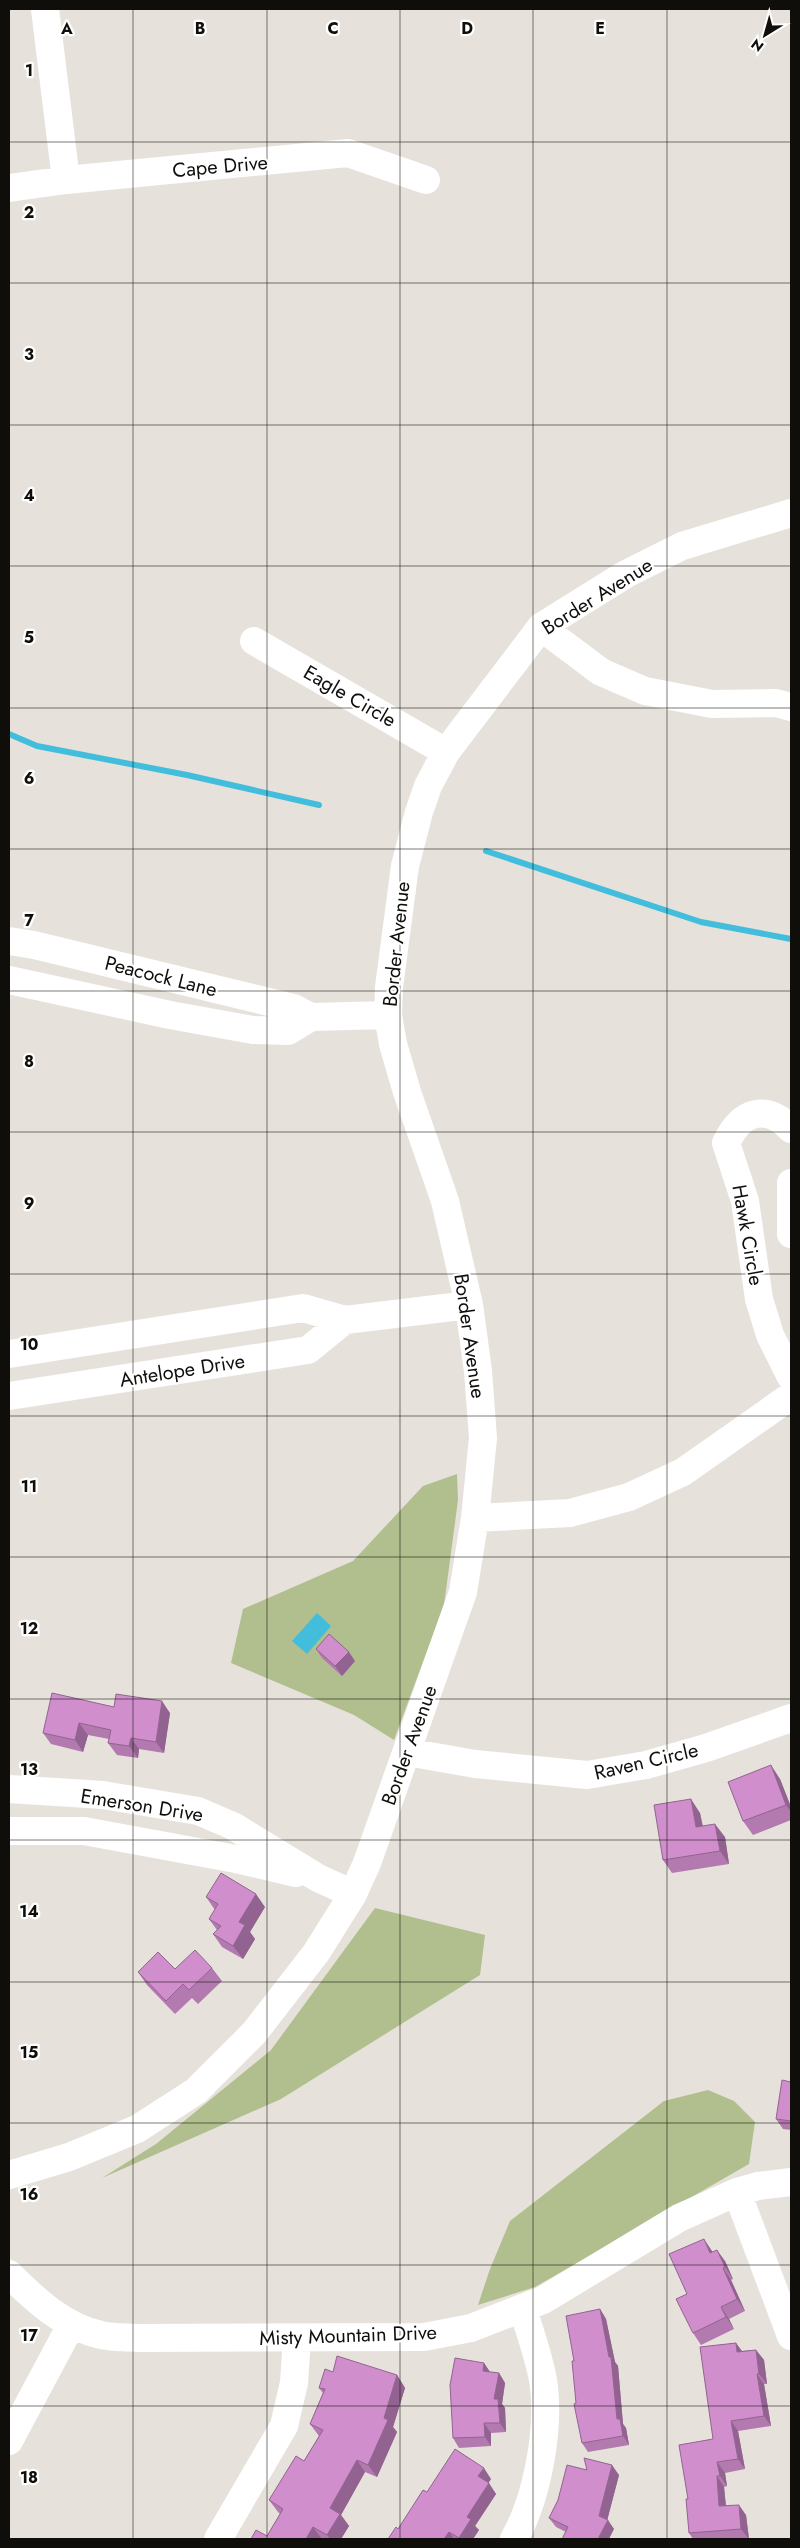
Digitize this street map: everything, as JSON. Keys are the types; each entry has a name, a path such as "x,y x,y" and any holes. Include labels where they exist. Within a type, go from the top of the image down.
{"street":[{"path":"45,9 66,180"},
{"name":"Cape Drive","path":"9,188 66,180 348,154 426,180"},
{"name":"Border Avenue","path":"9,2175 70,2157 137,2129 196,2091 254,2033 316,1952 354,1894 407,1752 463,1592 475,1518 483,1438 478,1371 469,1305 445,1201 407,1092 393,1044 388,1015 388,987 405,866 428,786 446,752 541,627 626,574 682,546 791,513"},
{"path":"541,627 601,672 645,691 712,704 776,703 791,707"},
{"name":"Eagle Circle","path":"254,641 446,752"},
{"name":"Peacock Lane","path":"9,941 34,945 294,1008 312,1018"},
{"name":"Peacock Lane","path":"9,980 170,1015 253,1030 288,1031 312,1018 388,1015"},
{"name":"Hawk Circle","path":"791,1129 779,1117 763,1113 744,1118 733,1128 726,1142 745,1201 759,1300 770,1335 791,1377"},
{"path":"791,1182 791,1234"},
{"path":"9,1354 303,1308 345,1320 469,1305"},
{"name":"Antelope Drive","path":"9,1396 308,1350 345,1320"},
{"path":"475,1518 570,1513 629,1497 683,1472 791,1396"},
{"name":"Raven Circle","path":"407,1752 475,1764 587,1775 663,1760 706,1748 791,1718"},
{"name":"Emerson Drive","path":"9,1789 103,1795 198,1811 233,1826 318,1878 354,1894"},
{"name":"Emerson Drive","path":"9,1831 84,1831 236,1858 318,1878"},
{"name":"Misty Mountain Drive","path":"9,2274 31,2296 71,2325 102,2336 140,2338 424,2337 471,2328 523,2309 543,2300 679,2218 737,2192 758,2186 791,2182"},
{"path":"737,2192 791,2336"},
{"path":"514,2539 521,2527 540,2465 544,2425 544,2386 523,2309"},
{"path":"9,2441 71,2325"},
{"path":"218,2539 284,2426 294,2383 297,2338"}],"green space":[{"path":"457,1474 458,1500 444,1605 394,1740 354,1715 231,1663 243,1609 353,1561 423,1486"},
{"path":"375,1908 485,1935 480,1975 281,2099 102,2178 156,2144 271,2050"},
{"path":"708,2090 734,2101 755,2122 749,2164 535,2287 478,2305 490,2269 510,2221 664,2101"}],"water":[{"path":"317,1613 331,1626 307,1654 292,1641"}],"building":[{"path":"329,1634 349,1652 335,1666 316,1649"},
{"path":"52,1693 114,1707 116,1694 162,1701 156,1742 131,1738 129,1746 108,1743 111,1730 79,1723 75,1740 43,1733"},
{"path":"771,1765 786,1805 743,1821 728,1782"},
{"path":"691,1799 696,1827 715,1824 720,1851 663,1860 654,1805"},
{"path":"221,1873 256,1894 239,1922 245,1925 233,1946 213,1934 221,1926 209,1919 218,1904 206,1897"},
{"path":"195,1950 212,1968 189,1990 183,1984 166,2001 138,1972 158,1952 175,1969"},
{"path":"782,2080 791,2082 791,2121 776,2119"},
{"path":"704,2239 710,2253 717,2250 737,2299 721,2307 726,2317 693,2333 676,2299 687,2294 669,2254"},
{"path":"600,2309 609,2357 611,2357 617,2419 620,2419 623,2436 582,2443 574,2404 576,2403 572,2361 574,2361 566,2316"},
{"path":"736,2343 737,2352 756,2350 759,2374 757,2374 764,2416 731,2421 738,2459 717,2462 720,2476 717,2476 719,2506 739,2505 741,2529 689,2533 686,2499 688,2499 679,2445 713,2439 700,2347"},
{"path":"337,2356 397,2375 384,2418 388,2420 368,2465 357,2460 330,2508 340,2514 327,2535 313,2527 306,2539 251,2539 256,2530 267,2536 283,2509 269,2500 296,2456 304,2461 323,2430 310,2424 325,2389 319,2388 325,2369 333,2372"},
{"path":"455,2358 484,2363 483,2371 499,2373 494,2399 498,2399 500,2423 484,2423 485,2437 453,2438 450,2385"},
{"path":"455,2449 484,2468 478,2476 489,2483 467,2517 471,2519 459,2538 449,2532 444,2539 388,2539 396,2527 398,2529 423,2490 427,2492"},
{"path":"584,2458 612,2465 599,2516 608,2520 598,2539 562,2539 568,2527 549,2518 558,2500 567,2465 587,2470"}],"waterway":[{"path":"9,734 37,746 187,775 319,805"},
{"path":"486,851 701,922 791,939"}]}
